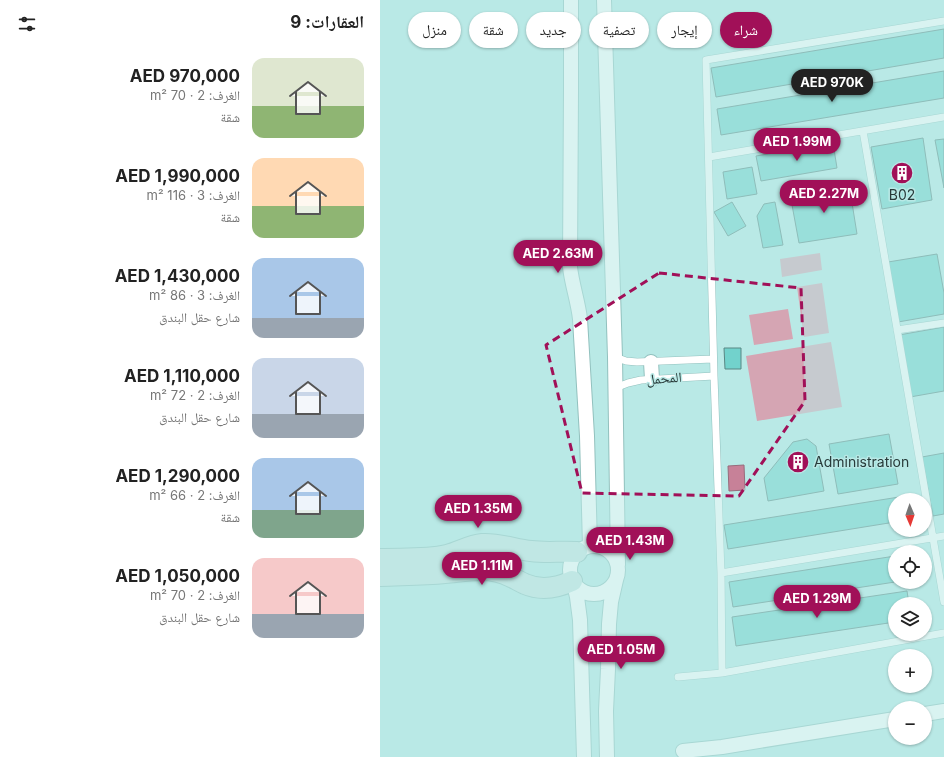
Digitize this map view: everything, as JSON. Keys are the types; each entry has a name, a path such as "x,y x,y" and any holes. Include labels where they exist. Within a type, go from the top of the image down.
{"main road":[{"path":"380,559 447,555 481,544 504,545 530,551 584,549"},
{"path":"380,576 481,570 496,571 533,587 543,588 573,583"}],"street":[{"path":"571,0 572,59 570,267 572,283 579,308 587,436 584,549"},
{"path":"604,0 615,357 618,565 611,602 609,624 606,711 607,757"},
{"path":"652,362 652,379"},
{"path":"584,757 580,620 578,597 570,575 570,563 573,557 584,549 601,546 613,555 618,565"},
{"path":"573,583 579,589 592,594 606,591 616,580"},
{"path":"932,713 944,711"},
{"path":"683,751 722,752 888,720"}],"lane":[{"path":"722,673 721,573 713,359 706,60 944,21"},
{"path":"709,157 944,117"},
{"path":"863,131 944,602"},
{"path":"897,330 944,323"},
{"name":"المحمل","path":"615,357 626,362 713,359"},
{"name":"المحمل","path":"615,388 635,381 714,376"},
{"path":"721,573 944,536"},
{"path":"678,677 722,673 944,633"}],"highlighted area":[{"path":"659,273 801,288 805,401 739,496 582,493 546,345"}],"shaded area":[{"path":"820,253 822,270 782,277 780,259"},
{"path":"822,283 829,333 804,337 797,287"},
{"path":"788,309 793,339 754,345 749,315"},
{"path":"831,342 842,407 757,421 746,356"},
{"path":"744,465 745,490 729,491 728,466"}],"building":[{"path":"944,29 944,58 716,97 711,68"},
{"path":"944,71 944,98 721,135 717,109"},
{"name":"B02","path":"923,138 932,200 882,209 871,147"},
{"path":"944,139 944,188 935,140"},
{"path":"833,143 837,168 761,181 756,156"},
{"path":"752,167 757,194 727,199 723,172"},
{"path":"849,184 857,234 799,243 790,194"},
{"path":"732,202 746,226 728,236 714,212"},
{"path":"775,202 783,245 763,248 757,216 764,204"},
{"path":"937,254 944,293 944,314 898,322 888,262"},
{"path":"944,327 944,391 910,397 899,335"},
{"path":"724,348 741,348 741,369 725,369"},
{"path":"889,434 898,484 838,494 829,444"},
{"name":"Administration","path":"807,439 816,446 824,491 768,501 764,478 793,442"},
{"path":"944,453 944,514 933,516 932,493 929,493 922,457"},
{"path":"888,499 888,523 728,549 724,525"},
{"path":"888,557 888,583 733,607 729,582"},
{"path":"907,591 908,597 888,597 888,623 736,646 732,617"}],"place":[{"name":"B02","path":"902,173"},
{"name":"Administration","path":"798,462"}]}
